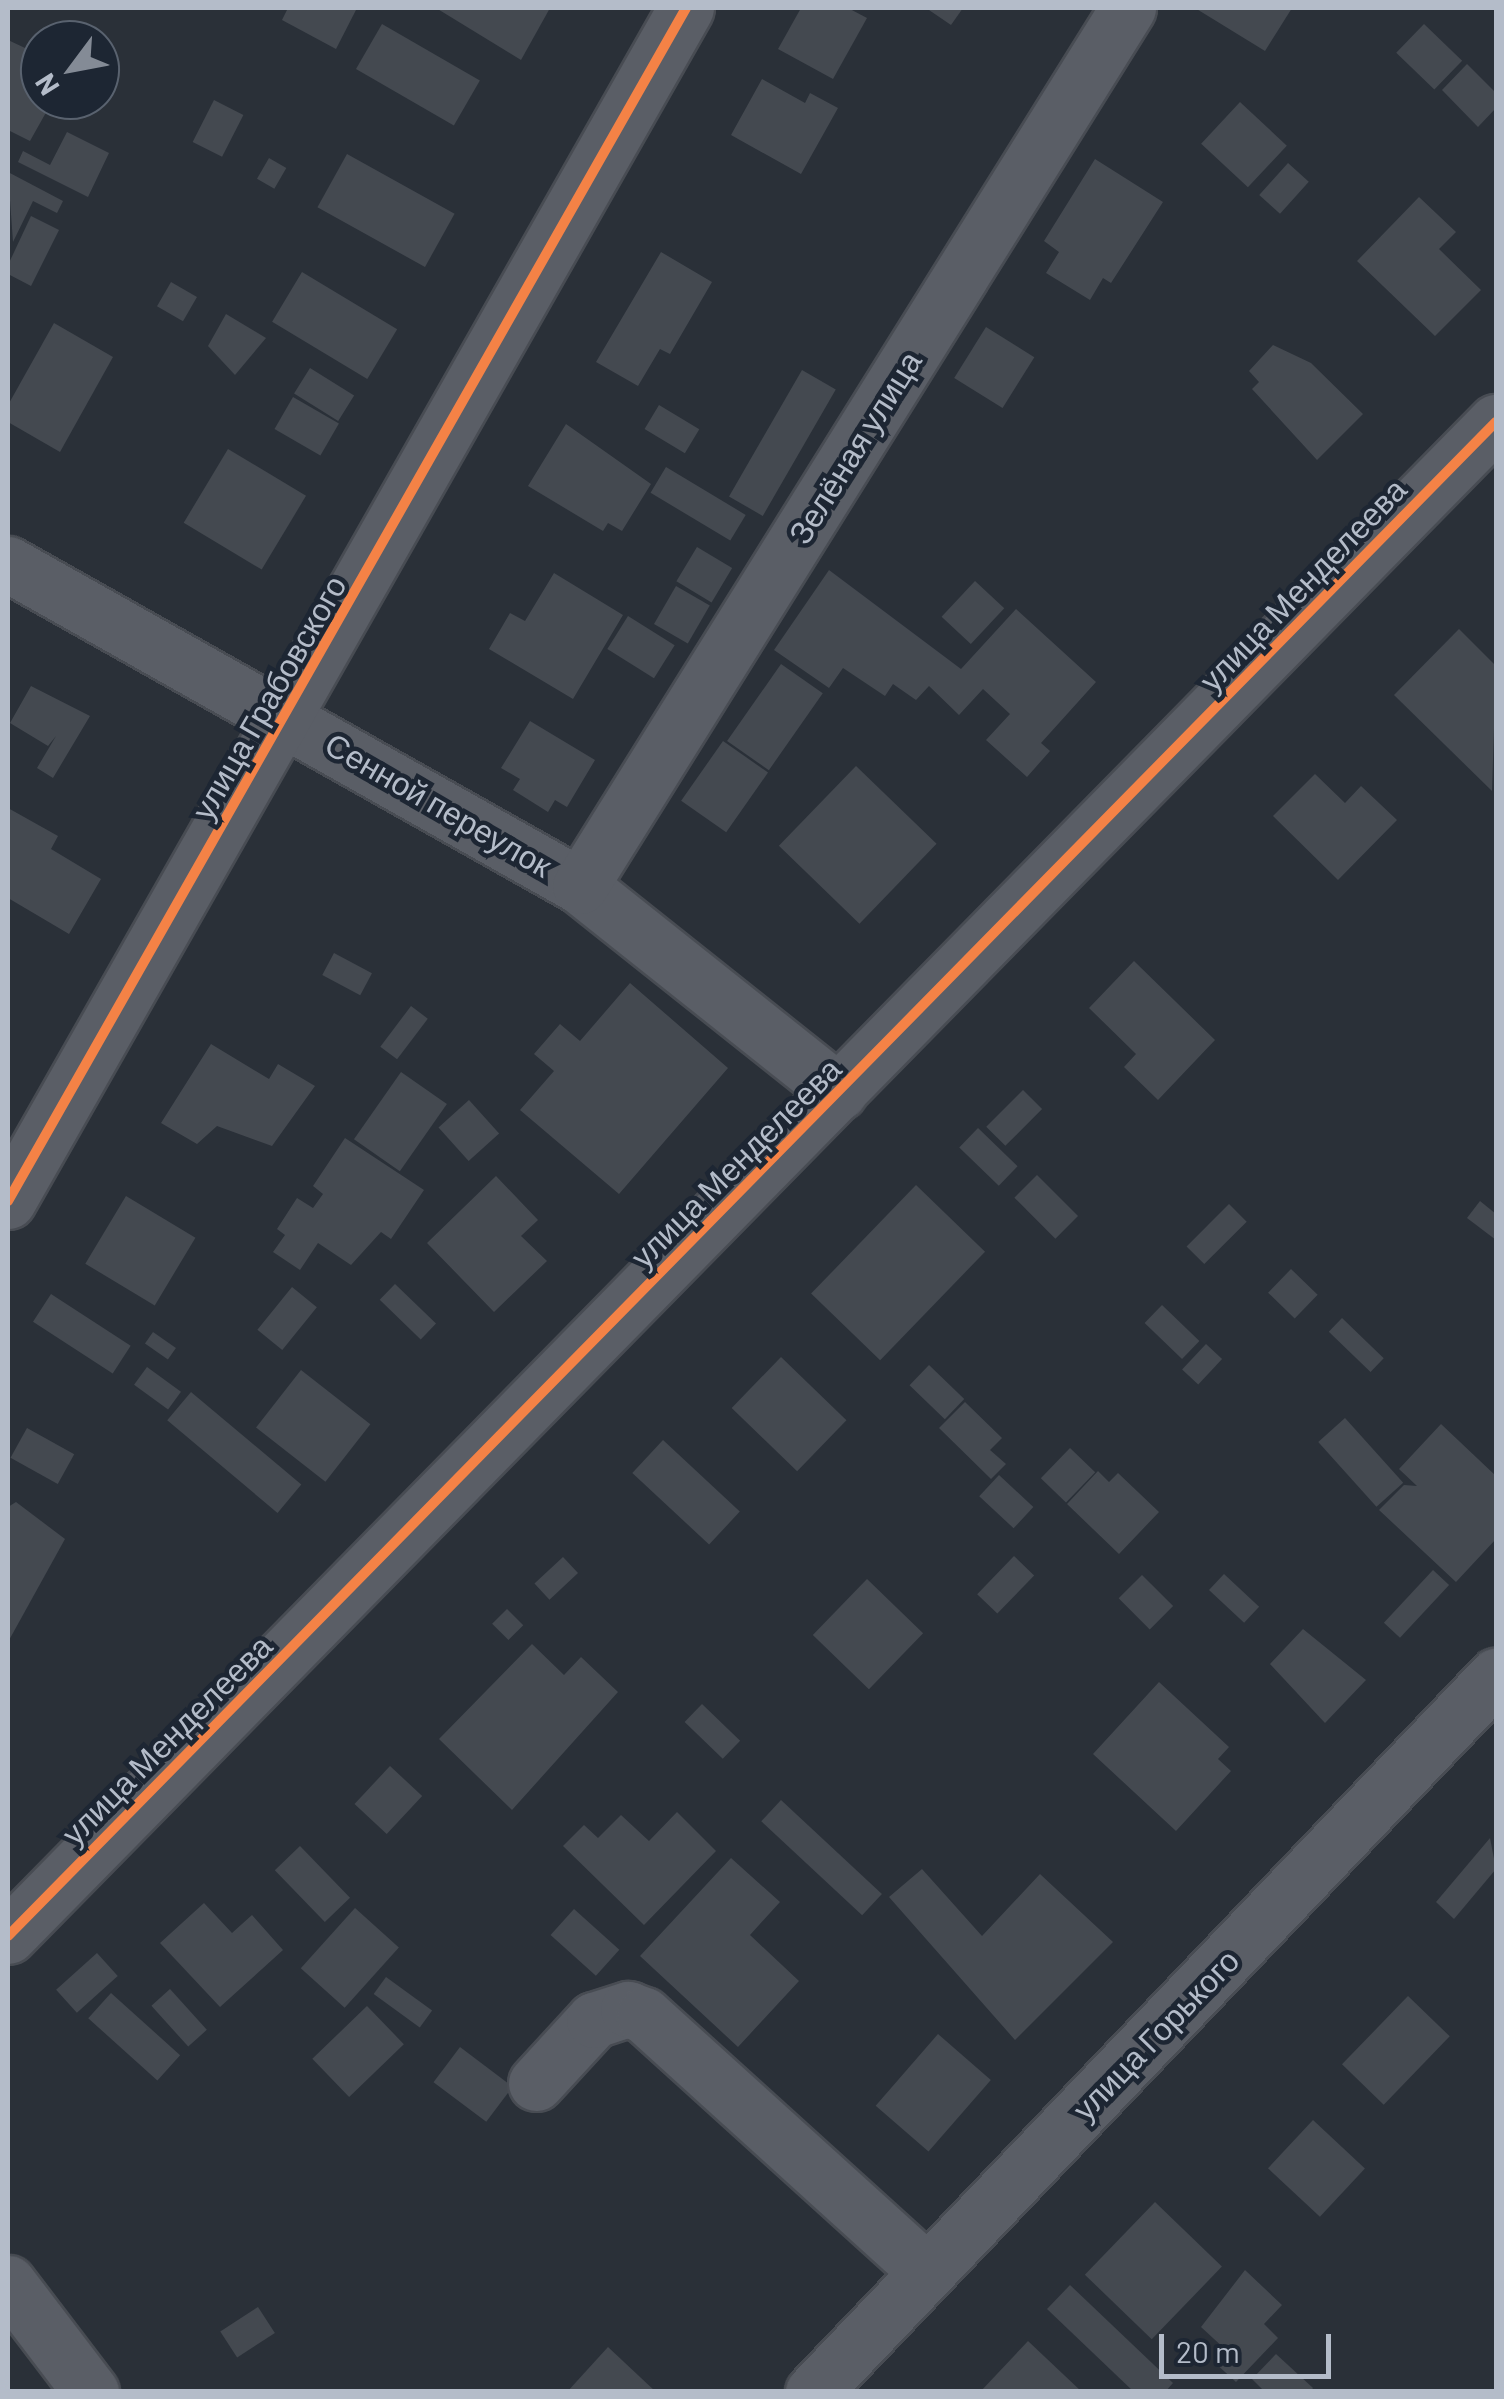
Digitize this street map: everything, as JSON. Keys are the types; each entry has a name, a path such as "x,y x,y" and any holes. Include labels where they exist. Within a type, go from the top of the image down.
{"street":[{"name":"улица Грабовского","path":"8,1201 686,8"},
{"name":"Зелёная улица","path":"580,886 1128,8"},
{"name":"улица Менделеева","path":"8,1936 1496,422"},
{"name":"Сенной переулок","path":"8,564 286,715 580,886 838,1092"},
{"name":"улица Горького","path":"813,2392 1496,1676"},
{"path":"536,2083 608,2011 644,2015 926,2272"},
{"path":"8,2282 90,2392"}],"building":[{"path":"288,8 357,8 336,49 282,20"},
{"path":"436,8 550,8 521,60"},
{"path":"801,8 848,8 867,18 833,79 778,49"},
{"path":"926,8 963,8 951,25"},
{"path":"1195,8 1292,8 1265,51"},
{"path":"382,24 480,81 454,126 356,69"},
{"path":"1424,24 1462,61 1434,90 1396,53"},
{"path":"8,40 20,46 20,120 42,120 30,141 8,130"},
{"path":"1467,64 1496,93 1496,108 1478,127 1442,90"},
{"path":"762,79 805,103 810,93 838,108 801,174 731,135"},
{"path":"214,100 243,115 222,157 193,142"},
{"path":"1240,102 1287,146 1248,187 1201,144"},
{"path":"67,132 109,153 88,197 18,162 23,151 50,165"},
{"path":"347,154 455,214 425,267 317,207"},
{"path":"269,158 286,168 274,189 257,179"},
{"path":"1095,159 1163,202 1111,283 1103,278 1090,300 1046,273 1059,252 1044,241"},
{"path":"1288,163 1309,182 1280,214 1259,195"},
{"path":"8,172 63,201 57,213 33,201 13,242"},
{"path":"1419,197 1456,232 1439,249 1481,290 1435,336 1357,261"},
{"path":"31,216 59,230 31,286 8,274 8,265"},
{"path":"661,252 712,282 670,354 660,349 638,386 596,362"},
{"path":"302,272 397,329 367,379 272,322"},
{"path":"171,282 197,297 183,321 157,306"},
{"path":"226,314 266,338 235,375 208,346"},
{"path":"54,323 113,357 60,452 8,422 8,405"},
{"path":"986,327 1034,357 1003,408 954,378"},
{"path":"1273,345 1311,363 1363,414 1317,460 1252,389 1259,382 1249,371"},
{"path":"310,368 354,396 338,421 294,393"},
{"path":"802,370 836,390 763,516 729,496"},
{"path":"293,397 339,424 320,456 274,429"},
{"path":"659,405 699,429 685,453 645,429"},
{"path":"566,424 651,484 622,531 608,523 603,531 528,486"},
{"path":"228,449 306,496 262,570 184,523"},
{"path":"666,467 746,515 730,541 651,493"},
{"path":"697,547 732,568 712,602 676,581"},
{"path":"829,570 961,669 1016,609 1096,682 1041,743 1050,751 1027,777 986,740 1010,714 983,689 959,715 929,686 916,700 893,684 885,696 843,668 829,688 774,650"},
{"path":"554,573 623,615 573,699 489,649 510,613 525,621"},
{"path":"975,581 1004,608 971,644 942,617"},
{"path":"676,586 710,606 688,644 654,624"},
{"path":"628,616 675,645 654,678 607,649"},
{"path":"1459,629 1496,666 1492,791 1394,695"},
{"path":"781,664 823,693 769,770 727,741"},
{"path":"31,686 90,716 53,778 37,768 56,736 48,746 10,723"},
{"path":"530,721 595,760 567,807 555,800 548,812 513,790 520,779 501,768"},
{"path":"723,741 768,773 726,832 681,801"},
{"path":"856,766 937,844 859,924 779,846"},
{"path":"1315,774 1345,803 1361,786 1397,820 1338,880 1273,816"},
{"path":"8,808 58,836 51,849 101,879 69,934 8,898"},
{"path":"334,953 372,973 360,995 322,975"},
{"path":"1134,961 1215,1040 1158,1100 1124,1067 1136,1054 1089,1008"},
{"path":"630,983 728,1068 619,1194 520,1110 554,1071 534,1054 560,1024 580,1041"},
{"path":"411,1006 428,1019 397,1059 380,1047"},
{"path":"211,1044 269,1079 278,1064 315,1086 272,1146 217,1126 197,1144 161,1123"},
{"path":"401,1072 447,1104 400,1171 354,1139"},
{"path":"1023,1090 1042,1109 1005,1146 986,1127"},
{"path":"469,1100 499,1133 469,1161 439,1127"},
{"path":"978,1128 1018,1166 999,1186 959,1147"},
{"path":"345,1138 424,1190 391,1239 381,1232 351,1265 318,1243 300,1270 273,1252 285,1235 277,1229 297,1198 313,1208 323,1194 313,1186"},
{"path":"1037,1175 1078,1216 1055,1239 1014,1198"},
{"path":"496,1176 538,1220 521,1236 547,1261 494,1312 427,1243"},
{"path":"916,1185 985,1252 880,1360 811,1294"},
{"path":"126,1196 195,1238 155,1305 85,1264"},
{"path":"1480,1201 1496,1214 1496,1240 1467,1218"},
{"path":"1229,1204 1247,1222 1204,1264 1187,1246"},
{"path":"1291,1269 1318,1295 1295,1318 1268,1293"},
{"path":"395,1284 436,1324 421,1339 380,1300"},
{"path":"292,1287 317,1307 282,1350 257,1330"},
{"path":"51,1294 131,1346 113,1373 33,1322"},
{"path":"1162,1305 1199,1341 1182,1359 1145,1323"},
{"path":"1342,1318 1384,1358 1371,1372 1329,1332"},
{"path":"153,1332 176,1348 168,1360 145,1343"},
{"path":"1206,1344 1222,1359 1198,1385 1182,1370"},
{"path":"781,1357 846,1420 797,1471 732,1408"},
{"path":"929,1365 964,1399 945,1419 910,1385"},
{"path":"147,1367 181,1392 168,1409 134,1385"},
{"path":"301,1370 370,1424 325,1482 256,1428"},
{"path":"191,1392 301,1485 278,1513 167,1420"},
{"path":"965,1402 1002,1438 990,1450 1006,1464 991,1479 939,1428"},
{"path":"1345,1418 1403,1483 1376,1507 1318,1442"},
{"path":"1441,1424 1496,1476 1496,1539 1456,1582 1379,1510 1404,1485 1417,1486 1399,1469"},
{"path":"27,1428 74,1454 58,1484 11,1458"},
{"path":"663,1440 740,1512 709,1545 632,1473"},
{"path":"1070,1448 1095,1472 1066,1503 1041,1478"},
{"path":"1098,1471 1109,1482 1118,1473 1159,1512 1119,1554 1067,1504"},
{"path":"999,1475 1033,1507 1014,1528 979,1496"},
{"path":"16,1502 65,1539 8,1642 8,1507"},
{"path":"1014,1556 1034,1575 997,1614 977,1594"},
{"path":"563,1557 578,1573 549,1600 534,1584"},
{"path":"1433,1570 1449,1585 1400,1638 1384,1623"},
{"path":"1224,1574 1259,1607 1244,1623 1209,1590"},
{"path":"1142,1575 1173,1606 1150,1629 1119,1598"},
{"path":"867,1579 923,1633 869,1689 813,1635"},
{"path":"507,1609 523,1625 508,1640 492,1624"},
{"path":"1303,1629 1366,1680 1325,1723 1270,1664"},
{"path":"532,1644 564,1675 581,1657 618,1692 512,1810 439,1739"},
{"path":"1159,1682 1229,1747 1218,1759 1231,1771 1176,1831 1093,1754"},
{"path":"702,1704 740,1741 723,1759 685,1722"},
{"path":"390,1766 422,1796 387,1834 355,1804"},
{"path":"781,1800 882,1894 862,1915 761,1821"},
{"path":"677,1812 716,1851 644,1925 563,1846 584,1825 598,1838 621,1815 649,1841"},
{"path":"1490,1838 1496,1869 1454,1919 1436,1902"},
{"path":"300,1846 350,1898 325,1922 275,1870"},
{"path":"731,1858 780,1902 750,1935 799,1981 738,2047 640,1956"},
{"path":"922,1869 982,1936 1040,1874 1113,1942 1015,2040 889,1897"},
{"path":"204,1903 232,1933 252,1915 283,1950 220,2007 160,1943"},
{"path":"355,1908 399,1947 345,2008 301,1968"},
{"path":"574,1909 619,1950 596,1976 551,1935"},
{"path":"97,1953 118,1976 77,2013 56,1990"},
{"path":"386,1977 432,2011 420,2027 374,1994"},
{"path":"170,1989 207,2030 188,2047 151,2006"},
{"path":"111,1993 180,2055 157,2080 88,2018"},
{"path":"1408,1996 1450,2036 1384,2105 1342,2064"},
{"path":"367,2006 404,2044 349,2097 312,2059"},
{"path":"938,2034 991,2080 929,2152 876,2106"},
{"path":"460,2047 513,2087 486,2122 434,2082"},
{"path":"1313,2120 1365,2168 1320,2217 1268,2168"},
{"path":"1155,2202 1222,2267 1152,2339 1085,2275"},
{"path":"1245,2270 1282,2305 1264,2324 1278,2338 1236,2382 1214,2362 1226,2350 1201,2327"},
{"path":"1070,2285 1173,2383 1165,2392 1134,2392 1047,2309"},
{"path":"258,2307 275,2333 237,2358 220,2332"},
{"path":"1028,2341 1082,2392 980,2392"},
{"path":"608,2347 656,2392 567,2392"},
{"path":"1276,2354 1313,2388 1310,2392 1265,2392 1252,2379"}],"cycle path":[{"path":"8,1201 686,8"},
{"path":"8,1936 1496,422"}]}
